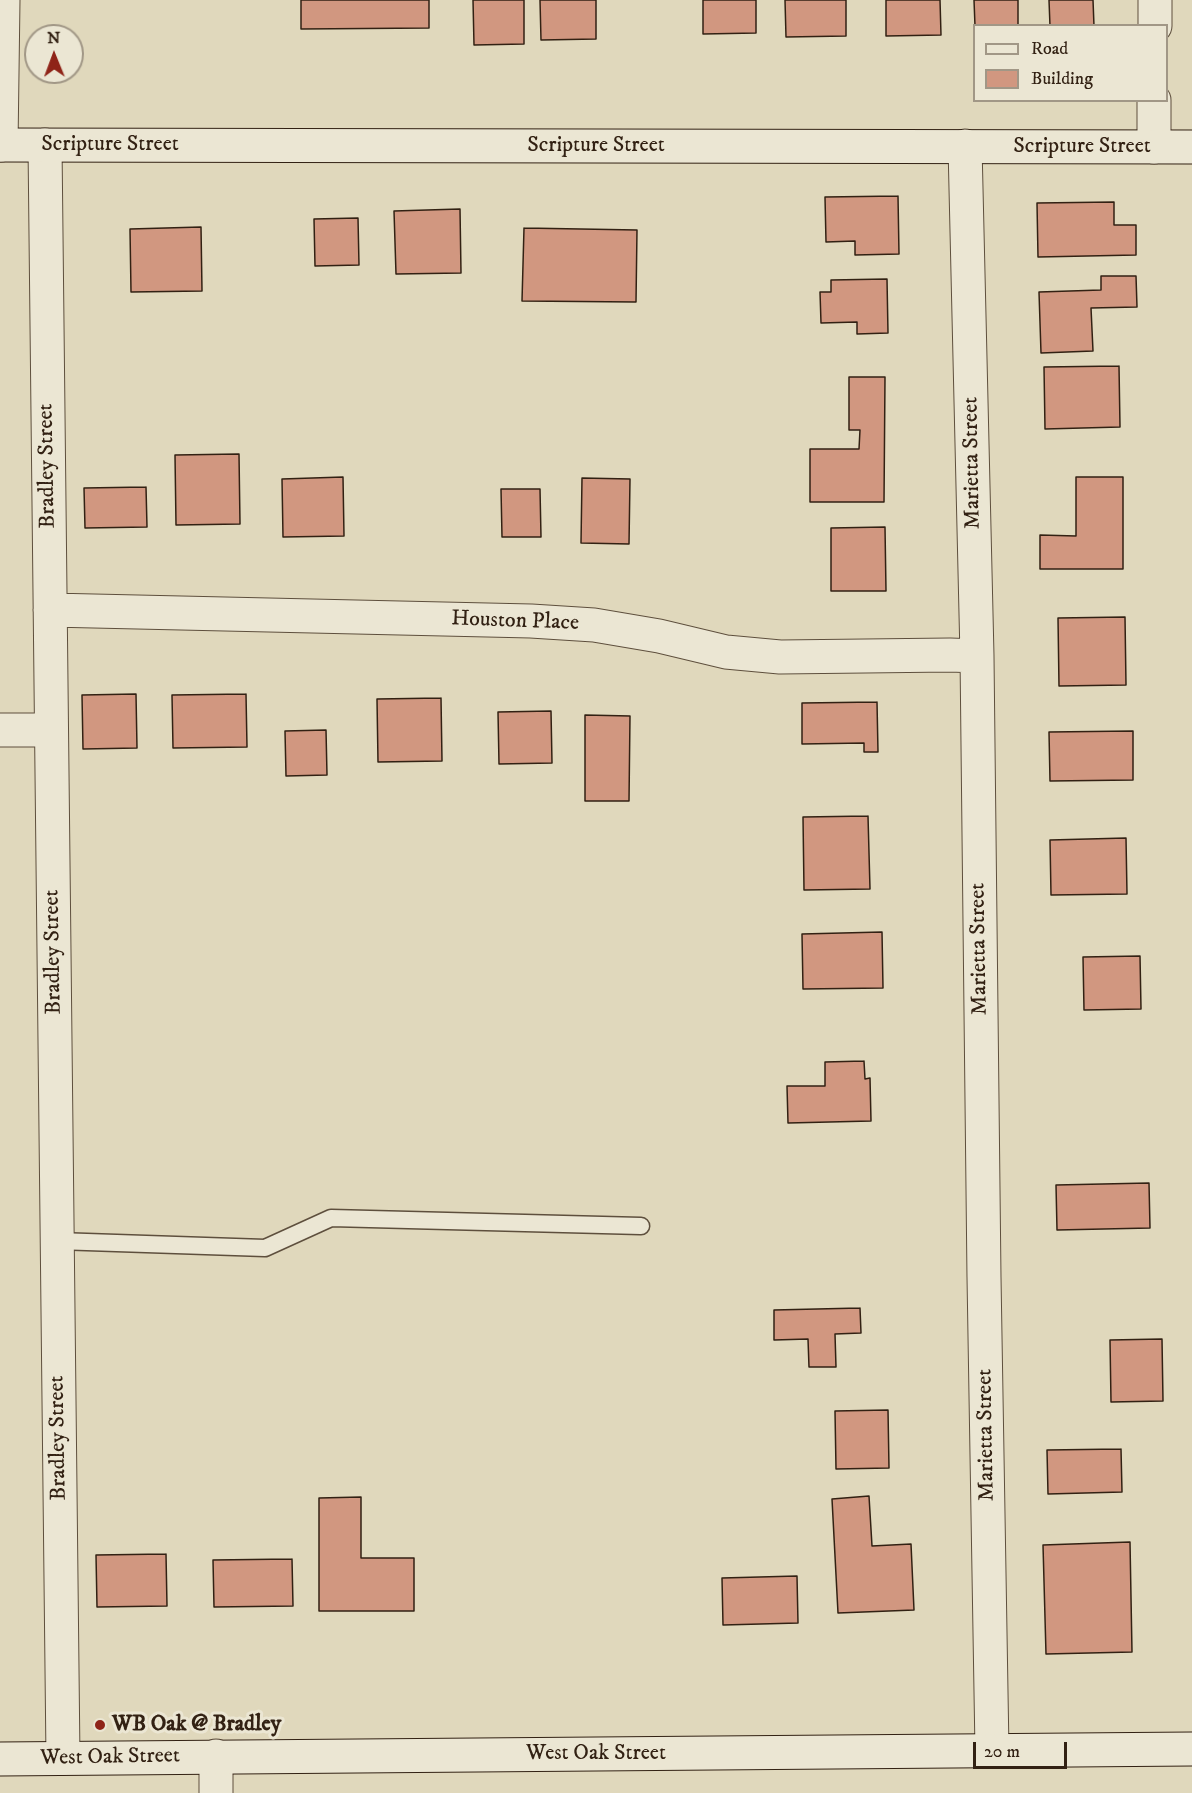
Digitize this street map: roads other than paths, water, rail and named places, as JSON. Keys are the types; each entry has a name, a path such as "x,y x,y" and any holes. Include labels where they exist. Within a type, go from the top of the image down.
{"street":[{"path":"0,145 3,0"},
{"path":"1155,0 1155,24"},
{"path":"1154,102 1154,147"},
{"name":"Scripture Street","path":"0,145 1192,147"},
{"name":"Bradley Street","path":"45,145 63,1758"},
{"name":"Marietta Street","path":"966,146 977,656 992,1751"},
{"name":"Houston Place","path":"50,610 531,621 594,625 659,636 726,652 780,657 977,656"},
{"path":"0,730 51,730"},
{"name":"West Oak Street","path":"0,1759 1192,1749"},
{"path":"216,1756 216,1793"}],"lane":[{"path":"57,1241 265,1248 330,1218 642,1226"}],"place":[{"name":"WB Oak @ Bradley","path":"100,1725"}]}
